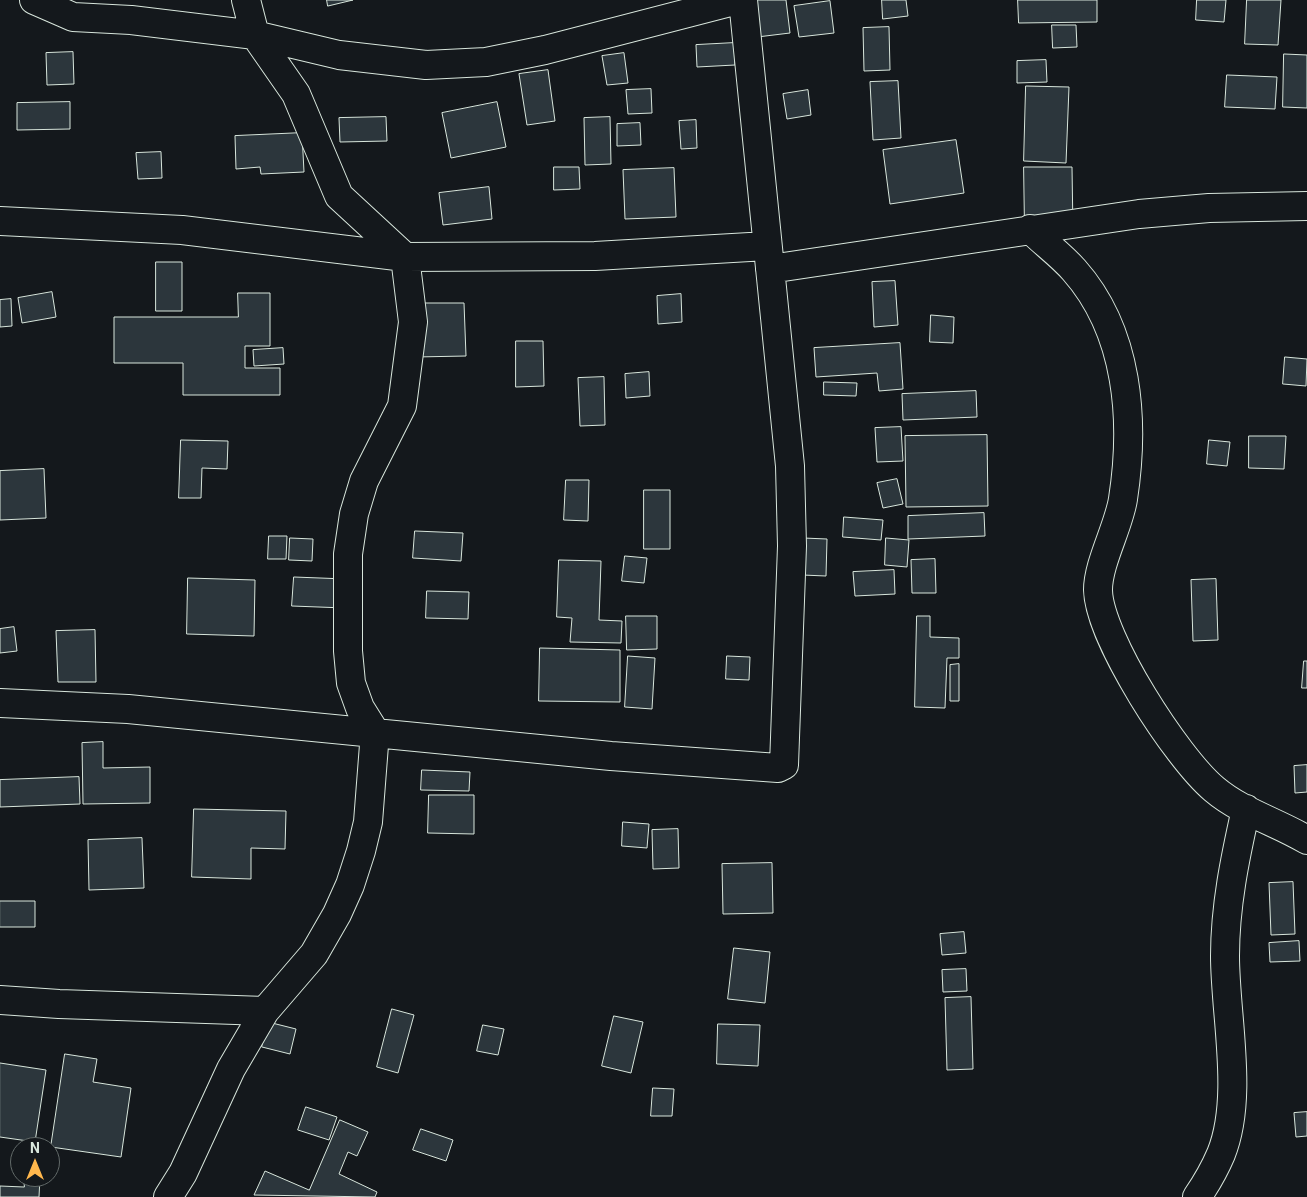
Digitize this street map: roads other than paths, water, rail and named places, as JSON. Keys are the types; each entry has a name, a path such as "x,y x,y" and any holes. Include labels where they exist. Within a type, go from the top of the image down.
{"street":[{"path":"34,0 73,17 131,20 255,35 339,55 426,66 486,62 545,50 738,0"},
{"path":"168,1197 183,1173 231,1069 265,1011 314,954 350,885 368,822 375,732 360,708 351,683 348,651 348,554 354,514 364,481 402,406 413,322 405,257 339,196 296,94 255,35 246,0"},
{"path":"0,703 128,709 611,756 778,768 784,765 792,546 790,466 743,0"},
{"path":"0,221 182,230 405,257 595,256 768,258 1030,229 1148,213 1209,208 1307,206"},
{"path":"1030,229 1074,270 1098,304 1117,348 1128,396 1128,443 1123,500 1098,589 1103,615 1119,653 1152,709 1188,763 1215,790 1246,809 1307,840"},
{"path":"1197,1197 1221,1153 1230,1122 1230,1025 1225,958 1227,912 1230,883 1246,809"},
{"path":"0,1000 59,1004 265,1011"}]}
